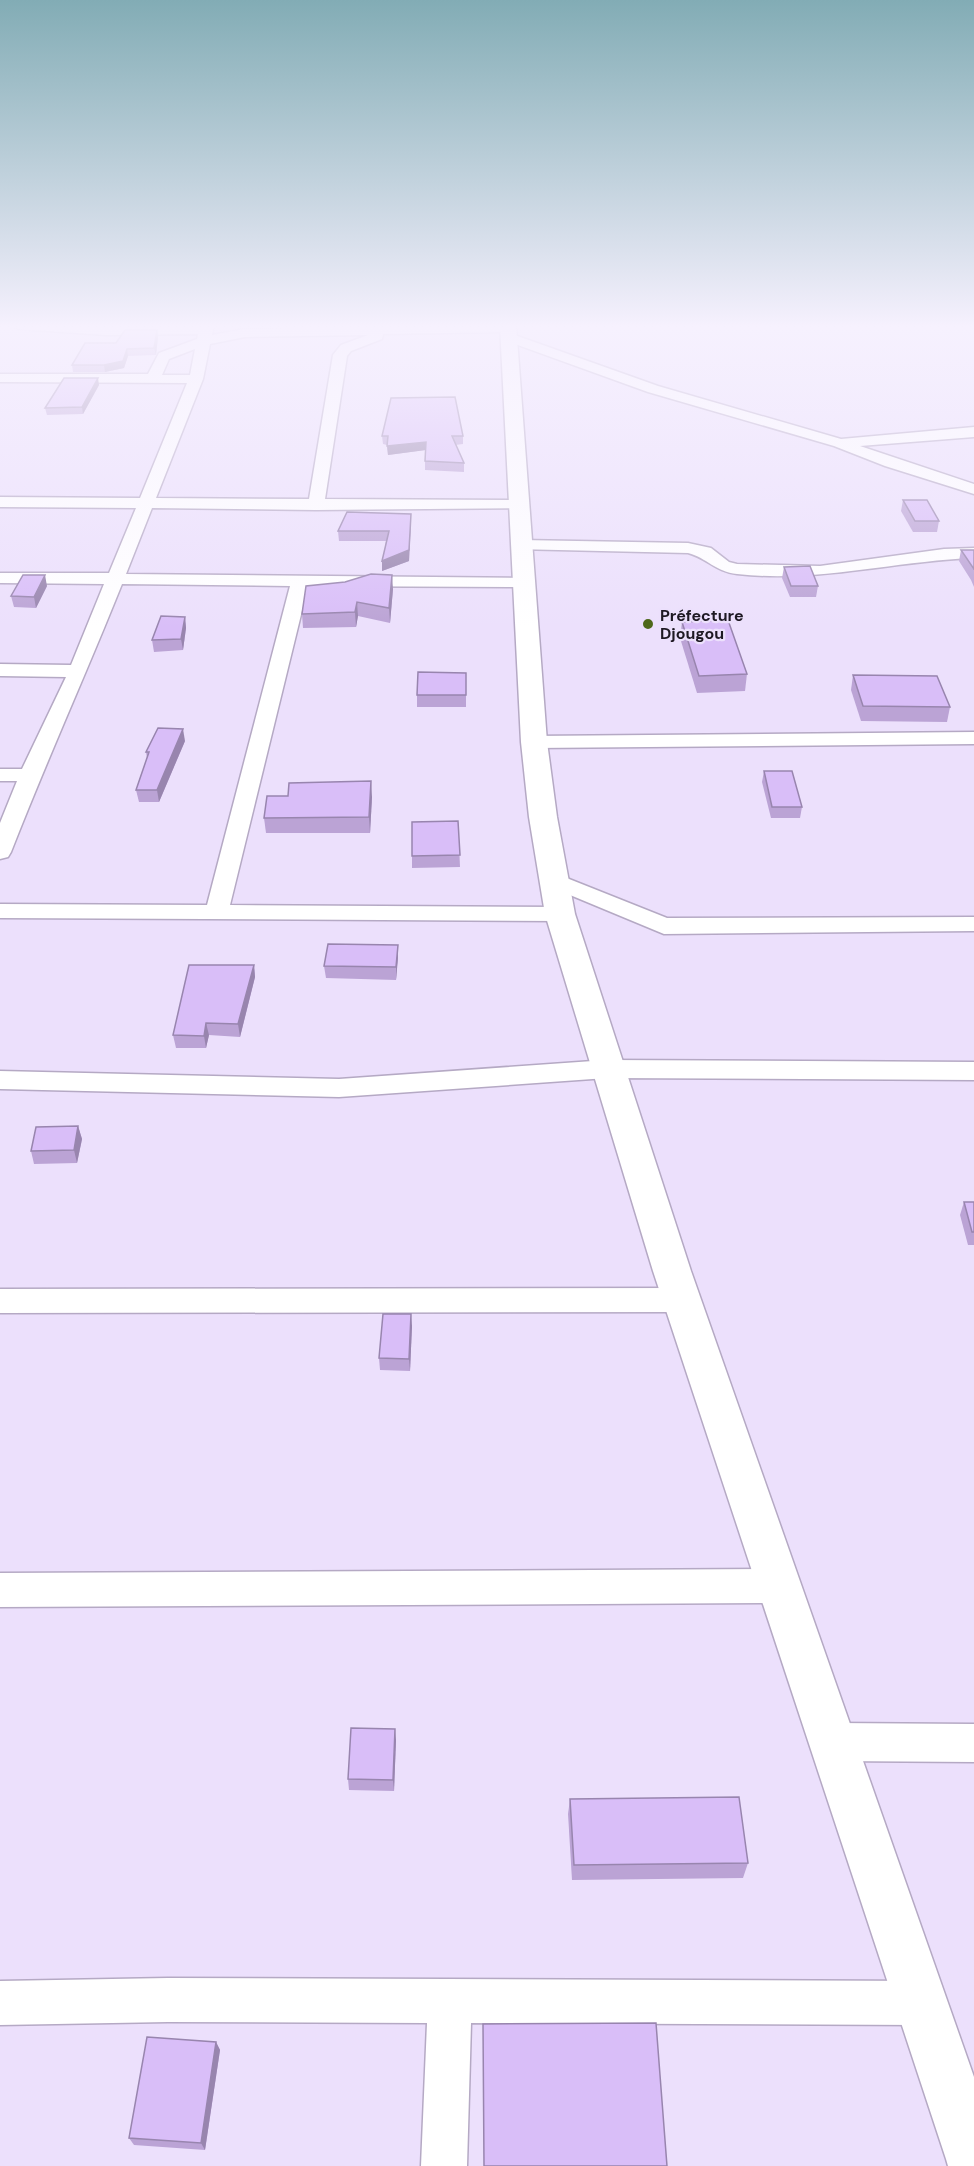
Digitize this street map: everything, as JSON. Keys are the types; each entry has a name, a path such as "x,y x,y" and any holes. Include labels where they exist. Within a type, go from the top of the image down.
{"main road":[{"path":"513,426 534,742 557,897 607,1069 681,1300 781,1586 974,2159"}],"street":[{"path":"0,852 30,775 78,671 177,426"},
{"path":"316,505 329,426"},
{"path":"781,426 839,443 938,479 974,489"},
{"path":"839,443 974,432"},
{"path":"938,479 974,478"},
{"path":"0,502 518,505"},
{"path":"521,545 688,548 705,552 723,566 737,569 820,572 944,554 974,553"},
{"path":"0,578 524,582"},
{"path":"217,911 300,582"},
{"path":"0,670 78,671"},
{"path":"534,742 740,738 974,738"},
{"path":"0,775 30,775"},
{"path":"0,911 217,911 557,897 664,926 974,924"},
{"path":"0,1080 339,1088 607,1069 974,1071"},
{"path":"0,1300 681,1300"},
{"path":"0,1590 781,1586"},
{"path":"834,1742 974,1743"},
{"path":"0,2003 168,2000 922,2003"},
{"path":"444,2166 450,2001"}],"building":[{"path":"384,426 461,426 463,436 452,436 464,463 425,461 426,442 387,446 388,436 382,436"},
{"path":"903,500 927,500 939,521 915,521"},
{"path":"347,512 411,514 409,550 382,561 389,531 338,531"},
{"path":"961,550 974,550 974,569"},
{"path":"810,566 818,586 791,586 784,567"},
{"path":"371,574 392,575 389,608 357,602 355,612 302,614 306,586 345,582"},
{"path":"23,575 45,575 34,597 11,596"},
{"path":"161,616 185,617 181,639 152,640"},
{"path":"728,620 747,674 699,676 682,622"},
{"path":"418,672 466,673 466,695 417,695"},
{"path":"853,675 937,676 950,707 863,706"},
{"path":"158,728 183,729 157,790 136,790 149,752 146,752"},
{"path":"764,771 792,771 802,807 772,807"},
{"path":"371,781 369,817 264,818 267,796 288,796 289,783"},
{"path":"458,821 460,855 412,856 412,822"},
{"path":"328,944 398,945 396,967 324,966"},
{"path":"189,965 254,965 238,1024 206,1023 204,1036 173,1035"},
{"path":"78,1126 74,1150 31,1151 36,1127"},
{"path":"964,1202 974,1202 974,1232 972,1232"},
{"path":"383,1314 411,1314 409,1359 379,1358"},
{"path":"351,1728 395,1729 393,1780 348,1779"},
{"path":"739,1797 748,1863 574,1865 570,1799"},
{"path":"656,2023 667,2166 484,2166 483,2024"},
{"path":"147,2037 216,2042 201,2143 129,2138"}],"place":[{"name":"Préfecture Djougou","path":"648,624"}]}
